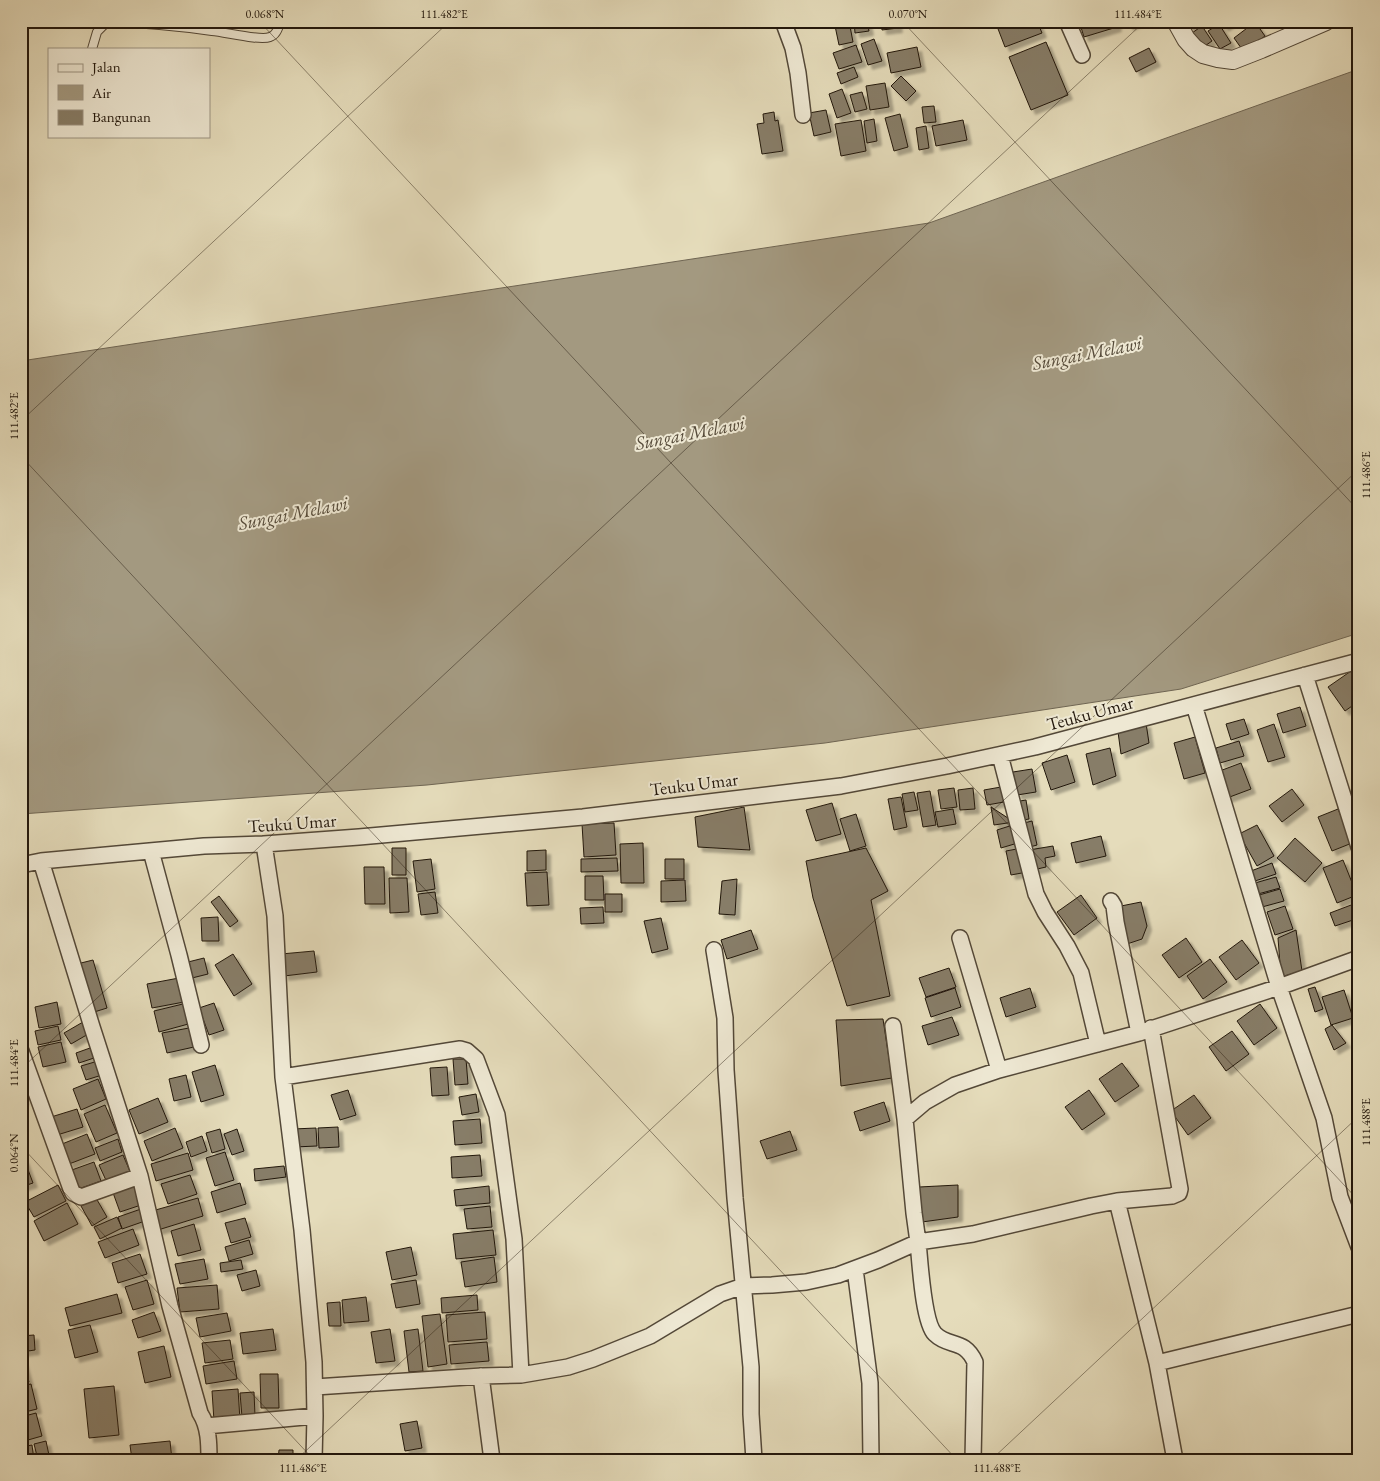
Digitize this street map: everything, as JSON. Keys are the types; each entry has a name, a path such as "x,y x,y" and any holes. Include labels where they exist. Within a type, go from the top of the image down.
{"street":[{"path":"783,21 798,73 803,115"},
{"path":"1067,21 1082,55"},
{"path":"1176,21 1194,48 1203,54 1233,60 1326,21"},
{"name":"Teuku Umar","path":"21,865 41,861 204,846 264,844 583,816 841,786 1035,747 1359,661"},
{"path":"1305,674 1359,847"},
{"path":"1194,705 1279,988 1324,1118 1340,1197 1359,1247"},
{"path":"1000,755 1036,894 1081,973 1098,1044"},
{"path":"264,844 275,916 284,1077 302,1230 315,1387 314,1460"},
{"path":"151,851 180,955 201,1044"},
{"path":"41,861 140,1176 170,1306 200,1413 206,1426 209,1460"},
{"path":"315,1387 521,1375 568,1367 650,1336 720,1294 743,1286 806,1282 855,1269 918,1242 974,1234 1117,1201 1172,1196 1179,1192 1180,1188 1145,1030 1116,922 1114,906 1111,901"},
{"path":"960,938 999,1070"},
{"path":"714,950 725,1018 726,1070 734,1179 751,1368 754,1460"},
{"path":"906,1119 925,1102 955,1085 999,1070 1145,1030 1279,988 1359,958"},
{"path":"893,1026 906,1119 914,1213 926,1310 934,1334 944,1340 963,1346 975,1362 973,1460"},
{"path":"284,1077 460,1049 467,1051 476,1059 499,1124 514,1239 521,1375"},
{"path":"21,1051 74,1193 81,1197 140,1176"},
{"path":"1117,1201 1157,1363 1174,1460"},
{"path":"855,1269 870,1383 871,1460"},
{"path":"1157,1363 1359,1314"},
{"path":"481,1376 492,1460"},
{"path":"206,1426 316,1416"}],"lane":[{"path":"92,48 97,32 107,22 136,23 262,38 271,37 277,32 280,21"}],"water":[{"name":"Sungai Melawi","path":"1359,69 1359,633 1181,689 825,743 427,785 21,814 21,361 929,223"}],"building":[{"path":"834,21 849,21 853,42 839,45"},
{"path":"854,21 867,21 869,31 855,33"},
{"path":"881,21 897,21 898,28 882,30"},
{"path":"995,21 1037,21 1042,33 1005,47"},
{"path":"1079,21 1116,21 1117,27 1084,37"},
{"path":"1127,21 1138,21 1138,22 1129,26"},
{"path":"1186,21 1204,21 1189,27"},
{"path":"1220,21 1233,21 1224,27"},
{"path":"1255,22 1265,36 1244,52 1234,38"},
{"path":"1219,24 1231,43 1220,49 1208,31"},
{"path":"1202,26 1212,41 1202,48 1192,33"},
{"path":"874,39 882,61 868,65 861,44"},
{"path":"1046,42 1068,95 1031,110 1009,57"},
{"path":"856,45 862,62 839,69 833,53"},
{"path":"917,47 921,67 891,73 887,53"},
{"path":"1149,48 1156,62 1136,72 1129,58"},
{"path":"854,67 858,77 841,84 837,73"},
{"path":"901,76 916,91 906,101 891,86"},
{"path":"885,83 889,107 870,110 866,86"},
{"path":"842,89 851,113 837,118 829,94"},
{"path":"862,92 867,109 855,112 850,95"},
{"path":"934,106 936,122 924,123 922,107"},
{"path":"826,110 831,132 814,136 809,113"},
{"path":"774,112 775,121 778,120 783,151 762,154 757,124 764,123 763,114"},
{"path":"900,114 908,147 894,151 885,118"},
{"path":"874,119 877,141 867,143 864,121"},
{"path":"861,120 866,151 841,156 835,124"},
{"path":"963,120 967,140 936,146 932,126"},
{"path":"926,126 929,148 919,150 916,128"},
{"path":"1351,671 1359,681 1359,701 1345,711 1328,687"},
{"path":"1300,707 1306,726 1283,733 1277,714"},
{"path":"1244,719 1249,734 1231,740 1226,724"},
{"path":"1146,723 1149,743 1121,754 1118,732"},
{"path":"1274,724 1285,757 1268,762 1257,730"},
{"path":"1195,737 1205,773 1184,779 1174,743"},
{"path":"1239,741 1244,756 1220,763 1216,748"},
{"path":"1110,748 1116,776 1093,785 1086,754"},
{"path":"1067,755 1075,782 1051,790 1042,763"},
{"path":"1241,763 1251,789 1227,798 1217,772"},
{"path":"1032,769 1036,792 1017,795 1013,772"},
{"path":"1001,787 1004,802 987,805 984,790"},
{"path":"954,788 957,807 941,809 938,790"},
{"path":"973,788 975,809 960,810 958,790"},
{"path":"1292,789 1304,805 1282,822 1269,806"},
{"path":"930,791 936,825 923,827 917,793"},
{"path":"914,792 918,810 905,812 902,794"},
{"path":"1359,793 1359,812 1350,800"},
{"path":"901,797 907,827 894,830 888,799"},
{"path":"1026,800 1029,819 1023,820 1020,801"},
{"path":"832,803 841,834 816,841 806,810"},
{"path":"744,807 750,850 698,847 695,817"},
{"path":"991,807 1014,822 994,825"},
{"path":"953,809 956,824 938,827 935,812"},
{"path":"1338,809 1352,843 1332,851 1318,817"},
{"path":"856,814 866,846 850,851 840,819"},
{"path":"1032,821 1037,845 1030,847 1024,823"},
{"path":"614,823 616,855 584,857 582,824"},
{"path":"1016,824 1021,842 1001,848 997,830"},
{"path":"1257,825 1274,856 1257,866 1239,834"},
{"path":"1101,836 1106,856 1076,863 1071,843"},
{"path":"1295,838 1322,863 1305,882 1277,858"},
{"path":"643,843 644,883 621,883 620,844"},
{"path":"1053,846 1055,856 1045,858 1046,867 1033,870 1029,850"},
{"path":"392,848 406,848 406,875 392,875"},
{"path":"866,848 888,891 871,900 890,996 847,1006 813,898 806,861"},
{"path":"1022,848 1027,872 1011,875 1006,851"},
{"path":"546,850 546,870 527,871 527,851"},
{"path":"617,858 618,871 581,872 581,859"},
{"path":"431,859 435,889 417,892 413,861"},
{"path":"665,859 684,859 684,879 665,879"},
{"path":"1343,860 1357,895 1337,903 1323,868"},
{"path":"1272,863 1276,874 1255,881 1251,871"},
{"path":"364,867 384,867 385,904 365,904"},
{"path":"547,872 549,905 527,906 525,873"},
{"path":"585,876 603,876 604,900 585,900"},
{"path":"1276,877 1280,888 1258,894 1255,883"},
{"path":"389,878 407,878 409,912 390,913"},
{"path":"737,879 735,915 719,914 722,881"},
{"path":"685,880 686,901 661,902 661,881"},
{"path":"1280,889 1284,901 1262,907 1259,895"},
{"path":"435,892 438,913 421,915 418,894"},
{"path":"605,894 622,894 622,912 605,912"},
{"path":"1081,895 1097,918 1074,935 1057,912"},
{"path":"219,896 238,921 230,927 211,902"},
{"path":"1141,902 1147,926 1142,939 1127,944 1121,906"},
{"path":"1359,902 1359,918 1335,926 1330,913"},
{"path":"1285,906 1293,929 1275,935 1267,912"},
{"path":"603,907 604,923 581,924 580,908"},
{"path":"218,917 219,941 202,941 201,918"},
{"path":"661,918 668,949 652,953 644,921"},
{"path":"751,930 758,949 727,959 721,940"},
{"path":"1296,930 1302,971 1281,977 1278,938"},
{"path":"1186,938 1202,962 1179,978 1162,955"},
{"path":"1242,940 1259,963 1236,980 1219,957"},
{"path":"314,951 317,972 284,976 281,954"},
{"path":"233,954 252,984 234,996 215,965"},
{"path":"204,958 208,974 188,979 184,963"},
{"path":"1210,959 1227,982 1203,999 1187,976"},
{"path":"93,960 107,1008 91,1013 77,964"},
{"path":"949,968 956,987 926,997 919,978"},
{"path":"179,978 184,1002 152,1008 147,984"},
{"path":"1315,987 1323,1009 1315,1012 1308,989"},
{"path":"955,988 961,1007 931,1017 925,998"},
{"path":"1030,988 1036,1007 1006,1017 1000,998"},
{"path":"1344,990 1353,1018 1331,1025 1322,997"},
{"path":"57,1002 61,1024 39,1028 35,1007"},
{"path":"187,1003 192,1023 159,1032 154,1011"},
{"path":"214,1003 224,1030 209,1035 199,1008"},
{"path":"1260,1004 1277,1028 1254,1045 1237,1021"},
{"path":"952,1017 959,1035 928,1045 922,1026"},
{"path":"883,1019 892,1078 841,1086 836,1020"},
{"path":"83,1022 90,1033 71,1044 64,1033"},
{"path":"1332,1025 1346,1043 1334,1050 1325,1029"},
{"path":"58,1026 61,1040 38,1045 35,1031"},
{"path":"189,1028 194,1047 167,1053 162,1033"},
{"path":"1232,1031 1249,1054 1226,1071 1209,1047"},
{"path":"61,1042 66,1062 43,1067 38,1047"},
{"path":"90,1048 94,1058 79,1063 76,1053"},
{"path":"453,1059 466,1059 468,1084 455,1085"},
{"path":"98,1061 102,1075 86,1080 81,1066"},
{"path":"1122,1063 1139,1086 1115,1102 1099,1079"},
{"path":"215,1065 224,1095 201,1102 192,1072"},
{"path":"447,1067 449,1095 432,1096 430,1068"},
{"path":"186,1075 191,1097 174,1101 169,1079"},
{"path":"98,1079 106,1099 81,1110 73,1089"},
{"path":"21,1080 24,1100 21,1101"},
{"path":"348,1090 356,1115 340,1120 331,1095"},
{"path":"1089,1090 1105,1114 1082,1130 1065,1107"},
{"path":"476,1094 479,1112 462,1115 459,1097"},
{"path":"1194,1095 1211,1118 1188,1135 1171,1111"},
{"path":"158,1098 168,1122 139,1134 129,1110"},
{"path":"884,1102 890,1121 860,1131 854,1112"},
{"path":"105,1105 117,1133 96,1142 84,1114"},
{"path":"77,1109 83,1127 57,1135 51,1117"},
{"path":"480,1119 482,1143 455,1145 453,1121"},
{"path":"338,1127 339,1147 319,1148 318,1128"},
{"path":"175,1128 183,1148 152,1161 144,1141"},
{"path":"316,1128 317,1146 294,1147 293,1129"},
{"path":"220,1129 225,1149 212,1153 206,1133"},
{"path":"237,1129 244,1151 232,1155 224,1134"},
{"path":"790,1131 797,1150 767,1159 760,1141"},
{"path":"87,1134 95,1154 69,1164 62,1144"},
{"path":"202,1136 207,1151 191,1157 186,1142"},
{"path":"118,1139 122,1152 100,1161 95,1148"},
{"path":"225,1152 234,1180 215,1186 206,1158"},
{"path":"188,1153 193,1170 156,1181 151,1164"},
{"path":"123,1155 132,1176 109,1187 99,1165"},
{"path":"480,1155 482,1176 452,1178 451,1157"},
{"path":"24,1159 33,1183 21,1187 21,1160"},
{"path":"94,1162 101,1181 76,1190 69,1171"},
{"path":"284,1166 286,1177 255,1181 254,1169"},
{"path":"190,1175 197,1194 168,1204 161,1184"},
{"path":"133,1183 141,1205 120,1212 112,1190"},
{"path":"240,1183 246,1204 217,1213 211,1192"},
{"path":"58,1185 66,1201 34,1217 25,1202"},
{"path":"958,1185 958,1217 922,1222 919,1187"},
{"path":"489,1186 490,1203 456,1206 454,1190"},
{"path":"96,1198 107,1217 92,1226 81,1206"},
{"path":"198,1198 203,1216 158,1230 152,1211"},
{"path":"67,1203 78,1224 44,1241 34,1221"},
{"path":"490,1206 492,1227 467,1229 464,1209"},
{"path":"141,1209 145,1221 122,1229 118,1217"},
{"path":"117,1217 122,1228 100,1239 94,1227"},
{"path":"245,1218 251,1237 231,1243 225,1223"},
{"path":"194,1224 201,1250 178,1256 171,1231"},
{"path":"133,1229 139,1245 105,1258 98,1242"},
{"path":"493,1230 496,1255 456,1259 453,1234"},
{"path":"249,1240 253,1254 229,1261 225,1247"},
{"path":"411,1247 417,1275 392,1280 386,1252"},
{"path":"140,1254 147,1274 118,1283 112,1263"},
{"path":"494,1257 497,1282 465,1287 461,1262"},
{"path":"204,1259 208,1279 180,1284 175,1264"},
{"path":"241,1260 243,1269 221,1272 220,1263"},
{"path":"256,1270 260,1286 242,1291 237,1275"},
{"path":"147,1280 154,1304 133,1310 125,1287"},
{"path":"416,1280 420,1304 396,1308 391,1284"},
{"path":"217,1285 219,1309 180,1312 177,1288"},
{"path":"117,1294 122,1313 70,1326 65,1308"},
{"path":"477,1295 478,1310 442,1313 441,1298"},
{"path":"366,1297 369,1321 344,1323 342,1300"},
{"path":"340,1302 341,1326 329,1326 327,1303"},
{"path":"154,1312 161,1331 138,1338 132,1320"},
{"path":"485,1312 487,1339 448,1342 446,1315"},
{"path":"227,1313 231,1331 200,1337 196,1318"},
{"path":"440,1314 447,1364 428,1367 422,1316"},
{"path":"90,1325 98,1352 75,1358 68,1330"},
{"path":"273,1329 276,1350 243,1354 240,1333"},
{"path":"390,1329 395,1361 376,1363 371,1332"},
{"path":"418,1329 423,1371 409,1372 404,1331"},
{"path":"34,1335 35,1350 21,1352 21,1336"},
{"path":"230,1340 233,1359 205,1363 202,1343"},
{"path":"487,1342 489,1361 451,1364 449,1345"},
{"path":"164,1346 171,1377 145,1383 138,1352"},
{"path":"23,1361 29,1382 21,1384 21,1362"},
{"path":"234,1361 237,1379 206,1384 203,1366"},
{"path":"260,1374 278,1374 279,1408 261,1408"},
{"path":"31,1384 37,1409 21,1413 21,1386"},
{"path":"114,1386 119,1435 89,1438 84,1389"},
{"path":"238,1389 240,1420 214,1421 212,1391"},
{"path":"254,1392 255,1416 242,1417 240,1393"},
{"path":"36,1413 42,1436 21,1442 21,1417"},
{"path":"417,1421 422,1448 405,1451 400,1424"},
{"path":"46,1441 50,1460 38,1460 34,1444"},
{"path":"170,1441 172,1460 132,1460 130,1445"},
{"path":"32,1445 34,1460 21,1460 21,1447"},
{"path":"279,1450 293,1450 293,1460 278,1460"},
{"path":"453,1458 453,1460 422,1460 422,1459"}]}
